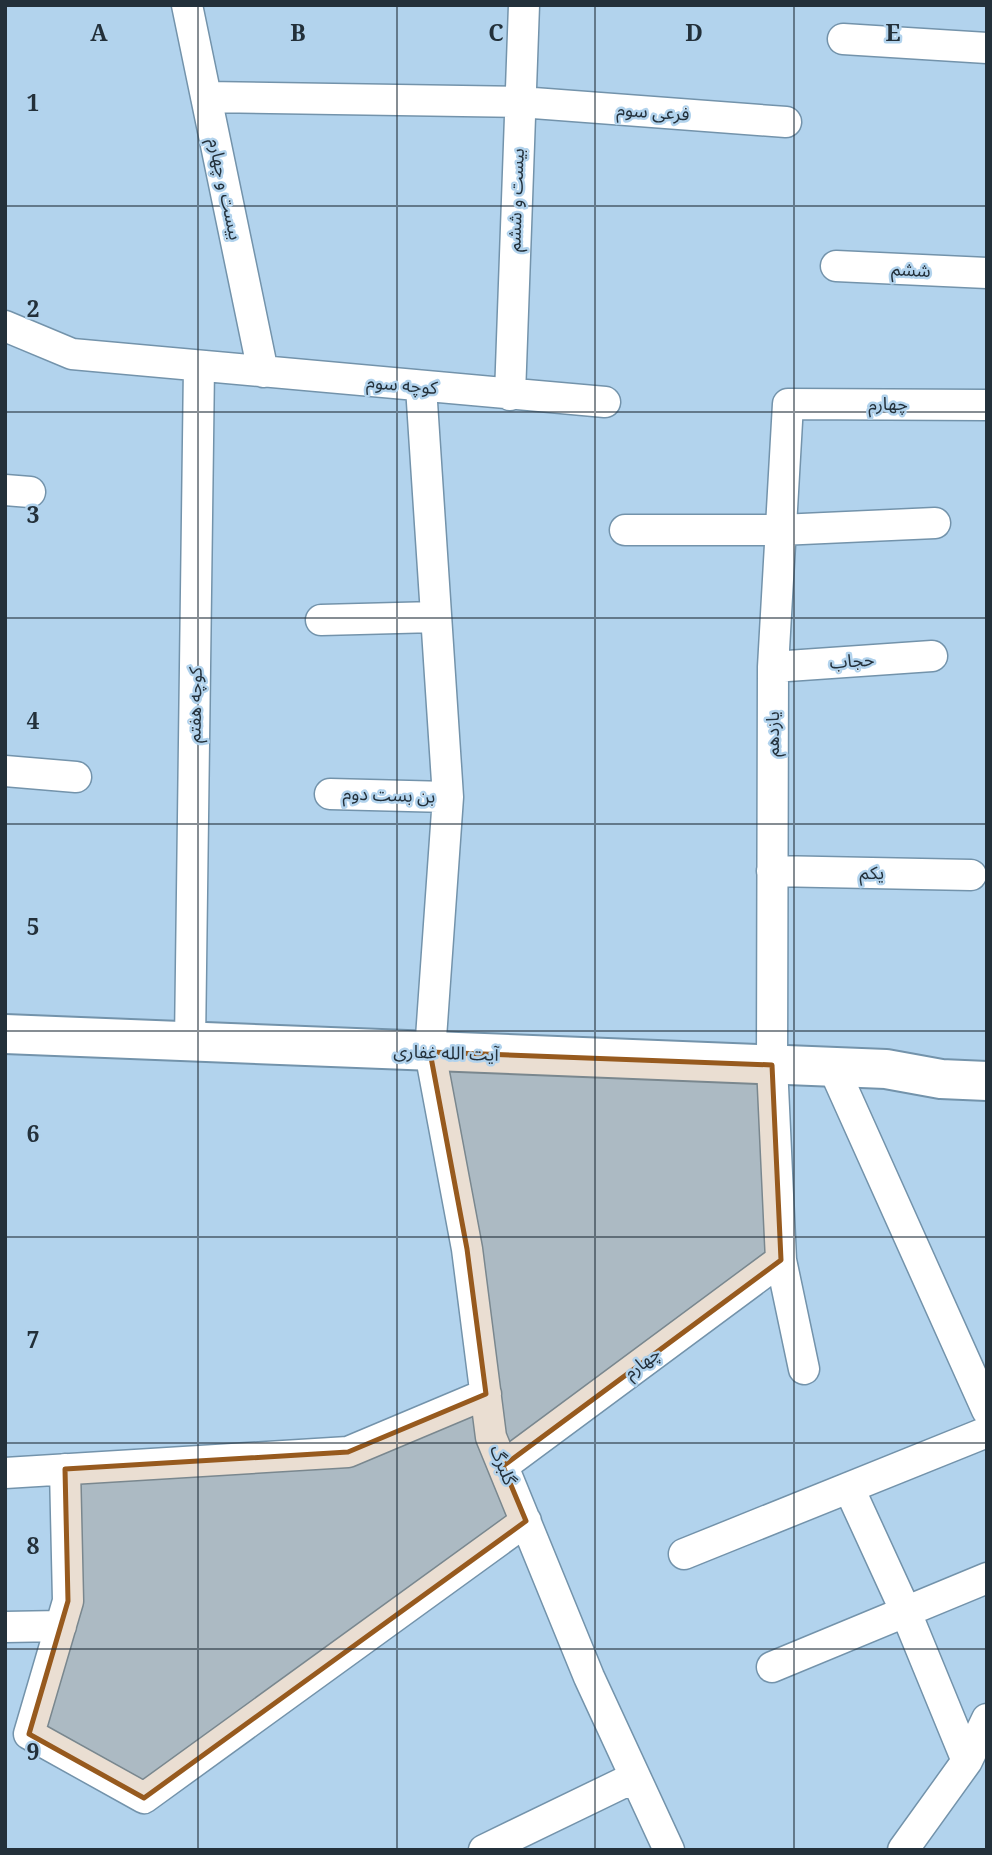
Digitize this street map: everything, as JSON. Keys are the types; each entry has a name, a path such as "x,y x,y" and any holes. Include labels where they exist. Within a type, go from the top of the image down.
{"street":[{"name":"بیست و چهارم","path":"187,5 263,372"},
{"name":"بیست و ششم","path":"510,395 524,5"},
{"path":"843,39 987,48"},
{"name":"فرعی سوم","path":"206,97 520,102 786,122"},
{"name":"ششم","path":"836,266 987,273"},
{"name":"کوچه سوم","path":"5,326 72,354 605,402"},
{"name":"کوچه هفتم","path":"190,1043 199,366"},
{"name":"گلبرگ","path":"421,387 448,797 430,1052 467,1249 491,1437 589,1677 669,1850"},
{"name":"چهارم","path":"788,404 987,405"},
{"name":"یازدهم","path":"788,404 773,667 772,1065 781,1260 804,1368"},
{"path":"625,530 780,530 935,523"},
{"path":"321,620 436,617"},
{"name":"حجاب","path":"773,667 932,656"},
{"path":"5,771 76,777"},
{"name":"بن بست دوم","path":"331,794 448,797"},
{"name":"یکم","path":"772,871 971,874"},
{"name":"آیت الله غفاری","path":"5,1034 886,1069 941,1079 987,1081"},
{"name":"آیت الله غفاری","path":"886,1069 942,1057 987,1057"},
{"path":"833,1068 987,1410"},
{"name":"چهارم","path":"503,1466 781,1260"},
{"path":"5,1473 348,1452 486,1394"},
{"path":"684,1554 987,1432"},
{"path":"65,1469 68,1601 29,1734 144,1798 526,1521"},
{"path":"849,1488 905,1610 967,1761"},
{"path":"772,1667 987,1578"},
{"path":"5,1627 61,1626"},
{"path":"903,1850 967,1761 987,1719"},
{"path":"484,1850 635,1777"}],"highlighted area":[{"path":"430,1052 772,1065 781,1260 503,1466 526,1521 144,1798 29,1734 68,1601 65,1469 348,1452 486,1394 467,1249"}]}
